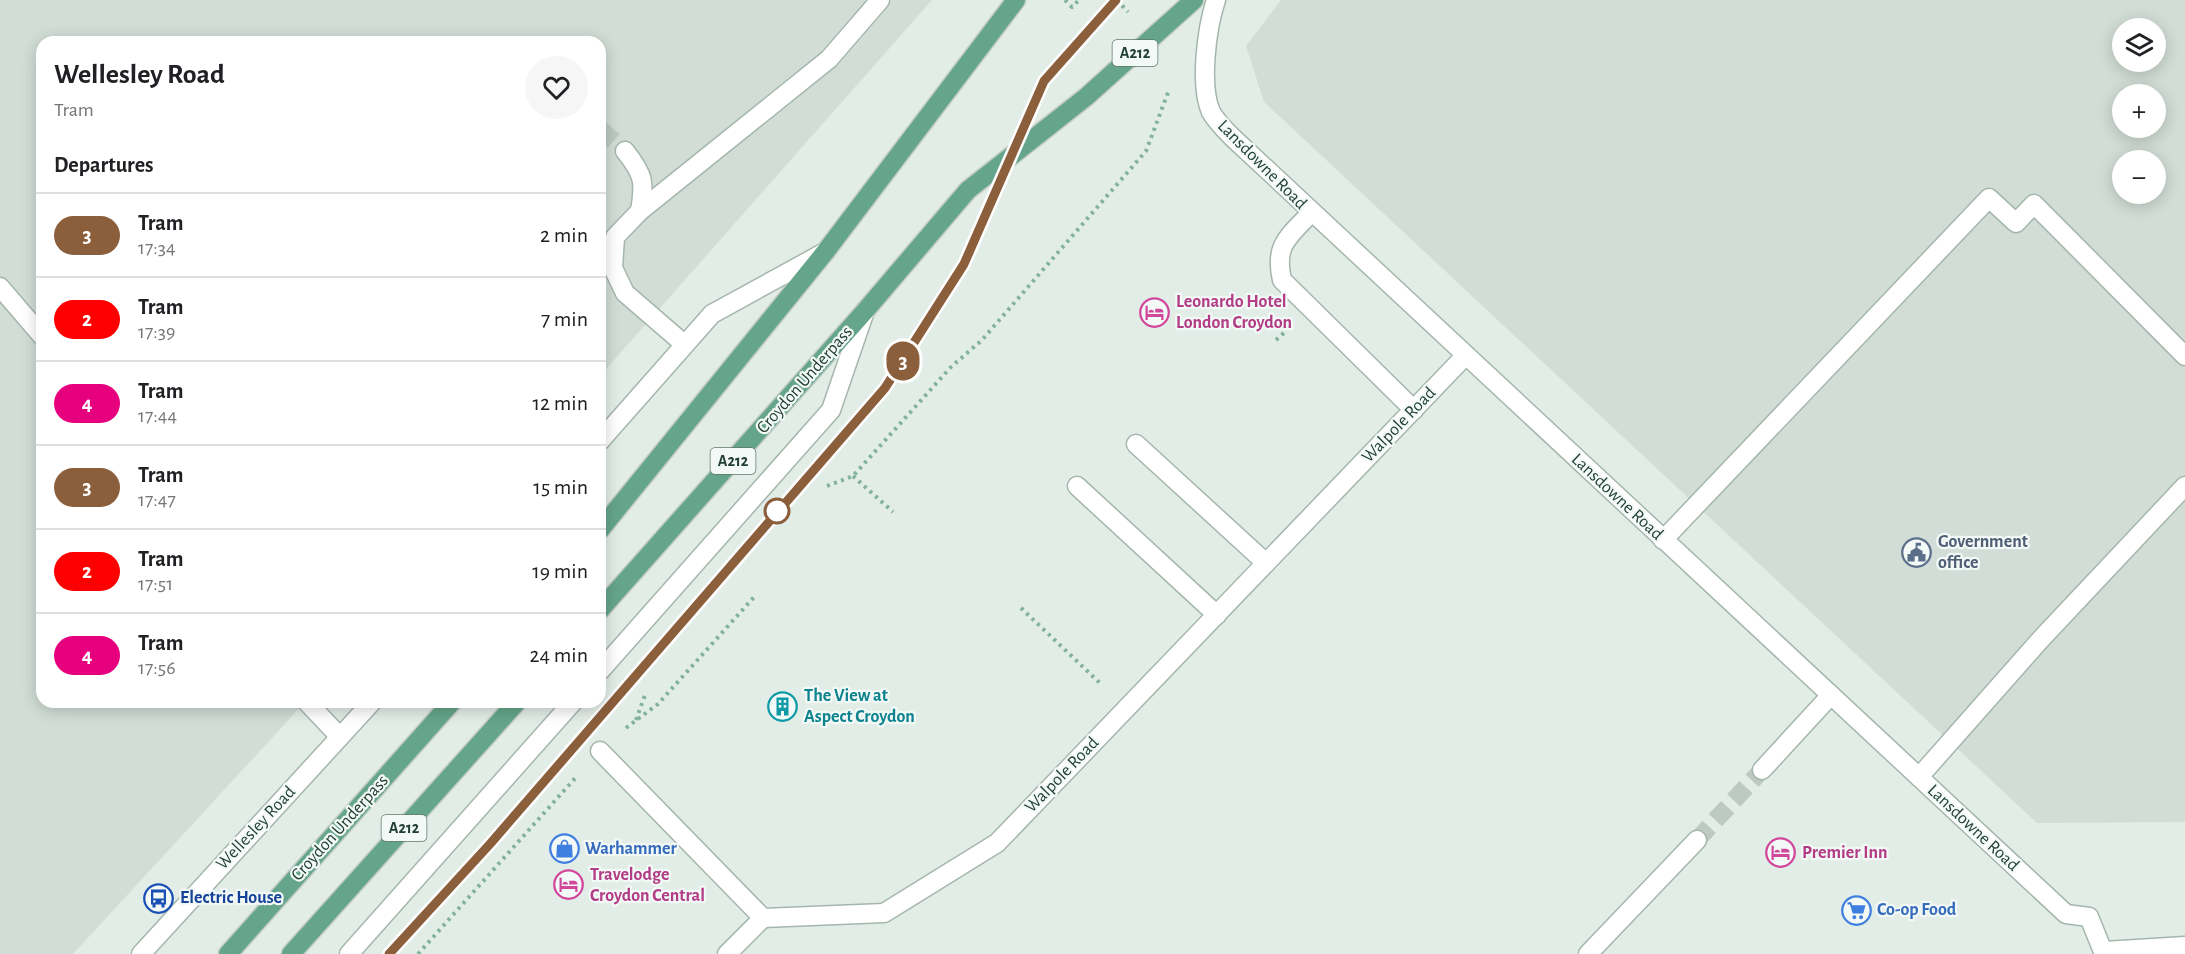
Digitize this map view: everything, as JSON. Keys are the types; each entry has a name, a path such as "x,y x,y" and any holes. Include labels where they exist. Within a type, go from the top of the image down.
{"main road":[{"path":"606,523 826,251 1016,0"},
{"name":"A212","path":"865,311 968,190 1086,96 1194,0"},
{"name":"Croydon Underpass","path":"606,603 865,311"},
{"name":"Croydon Underpass","path":"228,954 447,708"},
{"name":"A212","path":"291,954 512,708"}],"street":[{"path":"606,244 640,211 829,59 880,0"},
{"name":"Lansdowne Road","path":"1216,0 1206,57 1206,86 1211,111 1232,137 2066,914 2089,917 2104,952 2185,946"},
{"path":"625,151 639,168 645,185 640,211"},
{"path":"1663,540 1989,198 2016,223 2034,204 2185,356"},
{"path":"1311,213 1282,243 1278,261 1282,280 1414,410"},
{"path":"615,237 613,268 625,293 684,344"},
{"path":"606,434 712,314 826,251"},
{"path":"0,287 36,329"},
{"path":"606,665 831,410 865,311"},
{"name":"Walpole Road","path":"763,918 884,913 997,843 1465,356"},
{"path":"1136,444 1266,563"},
{"path":"1077,486 1217,615"},
{"path":"1919,777 2041,639 2185,486"},
{"path":"1762,770 1830,695"},
{"path":"313,708 340,737"},
{"name":"Wellesley Road","path":"141,954 367,708"},
{"path":"349,954 568,708"},
{"path":"600,751 763,918 727,954"},
{"path":"1588,954 1697,840"}],"path":[{"path":"1065,0 1072,7 1079,0"},
{"path":"827,486 853,476 951,367 982,340 1146,151 1179,64 1206,57"},
{"path":"853,476 893,512"},
{"path":"1022,608 1126,708"},
{"path":"635,720 645,695"}],"shaded area":[{"path":"0,0 932,0 606,369 606,36 36,36 36,708 299,708 73,954 0,954"},
{"path":"1281,0 2185,0 2185,822 2037,823 1264,102 1246,46"}],"tunnel":[{"path":"606,134 625,151"},
{"path":"1697,840 1762,770"}],"tram line":[{"path":"389,954 490,845 886,388 964,264 1045,81 1116,0"},
{"name":"3","path":"389,954 490,844 885,388 964,264 1044,81 1116,0"}],"place":[{"name":"Leonardo Hotel London Croydon","path":"1155,312"},
{"name":"Government office","path":"1917,552"},
{"name":"The View at Aspect Croydon","path":"783,706"},
{"name":"Warhammer","path":"564,849"},
{"name":"Premier Inn","path":"1781,853"},
{"name":"Travelodge Croydon Central","path":"569,885"},
{"name":"Electric House","path":"159,898"},
{"name":"Co-op Food","path":"1856,910"}]}
